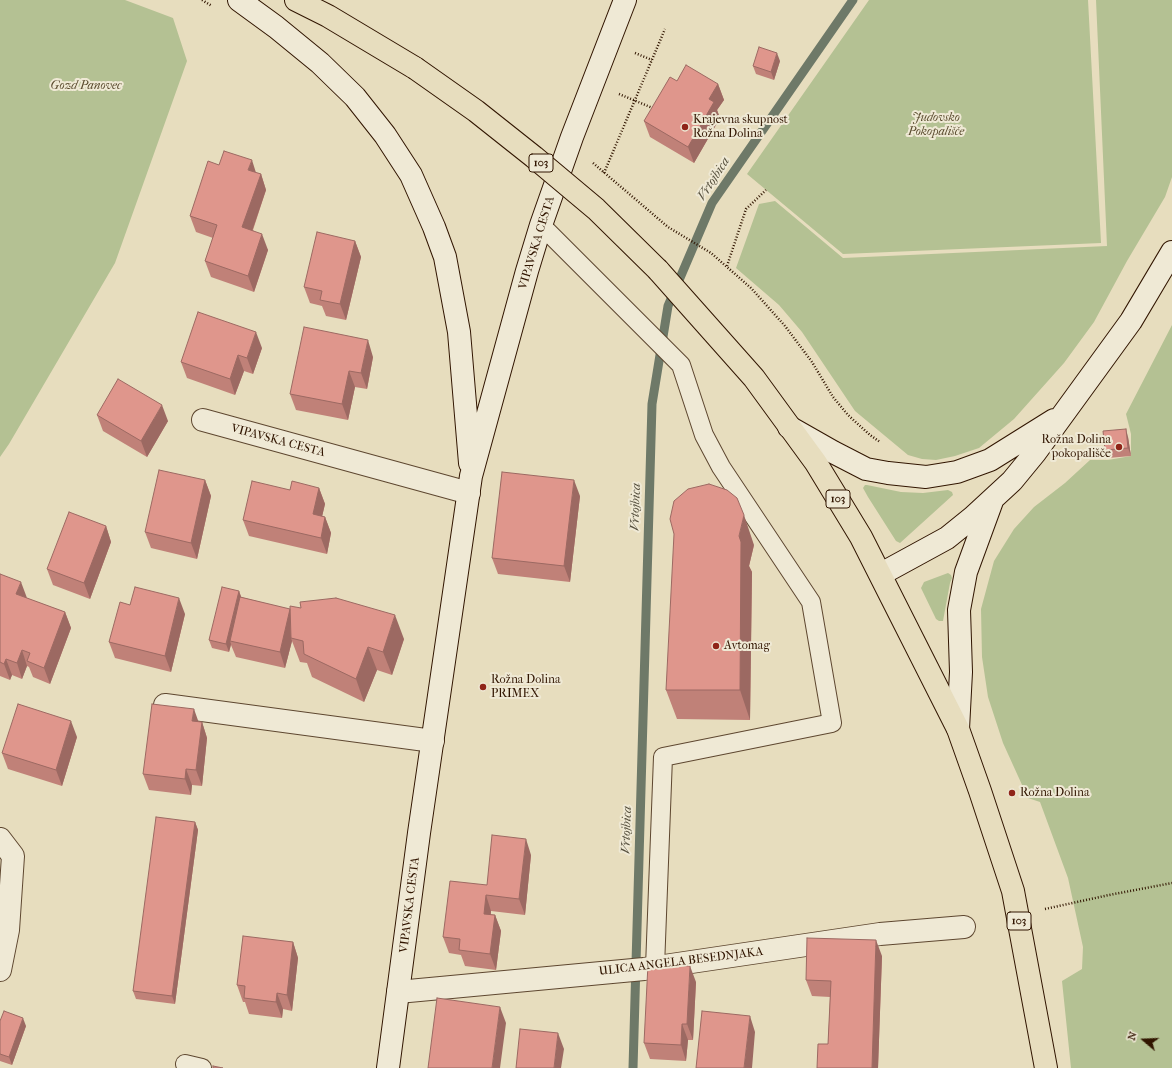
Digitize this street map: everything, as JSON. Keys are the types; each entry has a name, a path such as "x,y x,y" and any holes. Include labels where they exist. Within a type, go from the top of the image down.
{"main road":[{"path":"239,0 320,62 355,96 385,135 411,174 445,257 459,332 470,484"},
{"name":"103","path":"296,0 328,16 415,68 534,156 596,209 658,270 754,378 816,463 861,537 881,574 958,729 1013,891 1046,1068"},
{"name":"VIPAVSKA CESTA","path":"388,1068 419,833 470,484 527,271 541,225 572,138 625,0"},
{"path":"881,574 947,538 974,517 1016,475 1035,453 1131,321 1172,252"},
{"path":"789,427 866,469 926,477 957,472 990,460 1063,414"},
{"name":"VIPAVSKA CESTA","path":"203,420 470,484"},
{"path":"958,729 961,672 959,610 966,572 994,496"},
{"path":"165,705 433,741"},
{"path":"0,839 13,856 8,930 0,970"},
{"name":"ULICA ANGELA BESEDNJAKA","path":"398,992 649,968 880,934 964,927"}],"lane":[{"path":"541,225 680,365 704,435 721,467 811,602 832,724 663,757 649,968"}],"path":[{"path":"202,0 214,7"},
{"path":"604,173 665,28"},
{"path":"628,51 652,60"},
{"path":"613,91 658,111"},
{"path":"593,163 668,227 711,253 751,288 785,326 812,362 833,397 848,415 870,435 882,443"},
{"path":"727,266 746,209 766,190"},
{"path":"1048,908 1172,883"}],"green space":[{"name":"Gozd Panovec","path":"0,0 125,0 173,18 187,61 115,263 0,457"},
{"name":"Judovsko Pokopališče","path":"869,0 1088,0 1101,243 843,254 747,174"},
{"path":"1096,0 1172,0 1172,177 1165,197 1127,261 1094,322 1064,363 1014,419 979,448 955,456 936,460 922,459 908,455 855,411 802,332 779,305 736,268 759,204 775,201 843,258 1107,246"},
{"path":"1172,325 1172,1068 1071,1068 1062,981 1082,969 1083,947 1068,878 1040,802 1028,798 1003,743 988,697 982,657 981,609 994,561 1014,529 1034,507 1065,483 1090,460 1108,460 1131,456 1131,434 1126,414"},
{"path":"865,485 901,492 923,493 948,490 952,492 953,495 900,543 896,541 868,497 863,488"},
{"path":"948,573 952,578 943,621 939,621 936,619 921,588 924,582"}],"building":[{"path":"759,47 777,53 771,72 753,66"},
{"name":"Krajevna skupnost Rožna Dolina","path":"686,65 718,84 709,99 714,102 688,147 644,121 670,77 677,81"},
{"path":"224,151 252,160 248,170 261,174 242,227 262,234 248,276 205,261 217,225 190,216 208,161 219,165"},
{"path":"317,232 355,241 340,304 320,300 322,291 304,287"},
{"path":"198,312 256,332 247,358 238,355 230,379 181,362"},
{"path":"304,327 368,340 361,373 349,371 342,404 290,394"},
{"path":"118,379 162,405 141,441 97,415"},
{"path":"1126,429 1128,448 1105,450 1103,431"},
{"path":"159,470 205,480 191,543 145,532"},
{"path":"502,472 574,480 564,566 492,558"},
{"path":"252,481 290,490 292,481 319,488 313,514 325,517 321,538 243,520"},
{"name":"Avtomag","path":"709,484 727,490 737,498 744,515 739,536 741,542 740,690 666,690 674,534 670,519 674,501 688,489"},
{"path":"69,512 106,526 84,583 47,569"},
{"path":"0,574 21,582 16,594 65,612 44,668 27,661 30,653 22,650 17,663 6,659 4,664 0,662"},
{"path":"135,587 179,598 165,656 109,642 120,602 130,605"},
{"path":"222,587 239,591 226,644 209,640"},
{"path":"240,597 290,609 280,652 230,641"},
{"path":"336,598 395,615 383,652 368,647 356,679 304,654 303,641 291,638 290,606 301,608 300,602"},
{"path":"18,704 71,721 56,770 2,753"},
{"path":"152,704 194,709 192,721 202,722 196,770 186,769 185,779 143,774"},
{"path":"156,817 195,822 172,996 133,991"},
{"path":"492,835 526,839 519,899 486,895 484,914 495,915 490,954 459,950 460,939 443,937 450,881 487,885"},
{"path":"243,936 293,942 287,995 277,993 276,1002 244,998 245,986 237,985"},
{"path":"807,938 876,940 872,1068 817,1068 818,1044 828,1044 831,981 806,980"},
{"path":"648,964 690,966 687,1024 682,1024 681,1045 644,1043"},
{"path":"437,998 500,1007 492,1068 428,1068"},
{"path":"4,1011 23,1018 9,1057 0,1054 0,1021"},
{"path":"702,1011 750,1016 744,1068 696,1068"},
{"path":"520,1029 558,1033 554,1068 516,1068"}],"waterway":[{"name":"Vrtojbica","path":"633,1068 652,404 668,306 712,203 853,0"}],"place":[{"name":"Krajevna skupnost Rožna Dolina","path":"685,127"},
{"name":"Rožna Dolina pokopališče","path":"1119,447"},
{"name":"Avtomag","path":"716,646"},
{"name":"Rožna Dolina PRIMEX","path":"483,687"},
{"name":"Rožna Dolina","path":"1012,793"}]}
